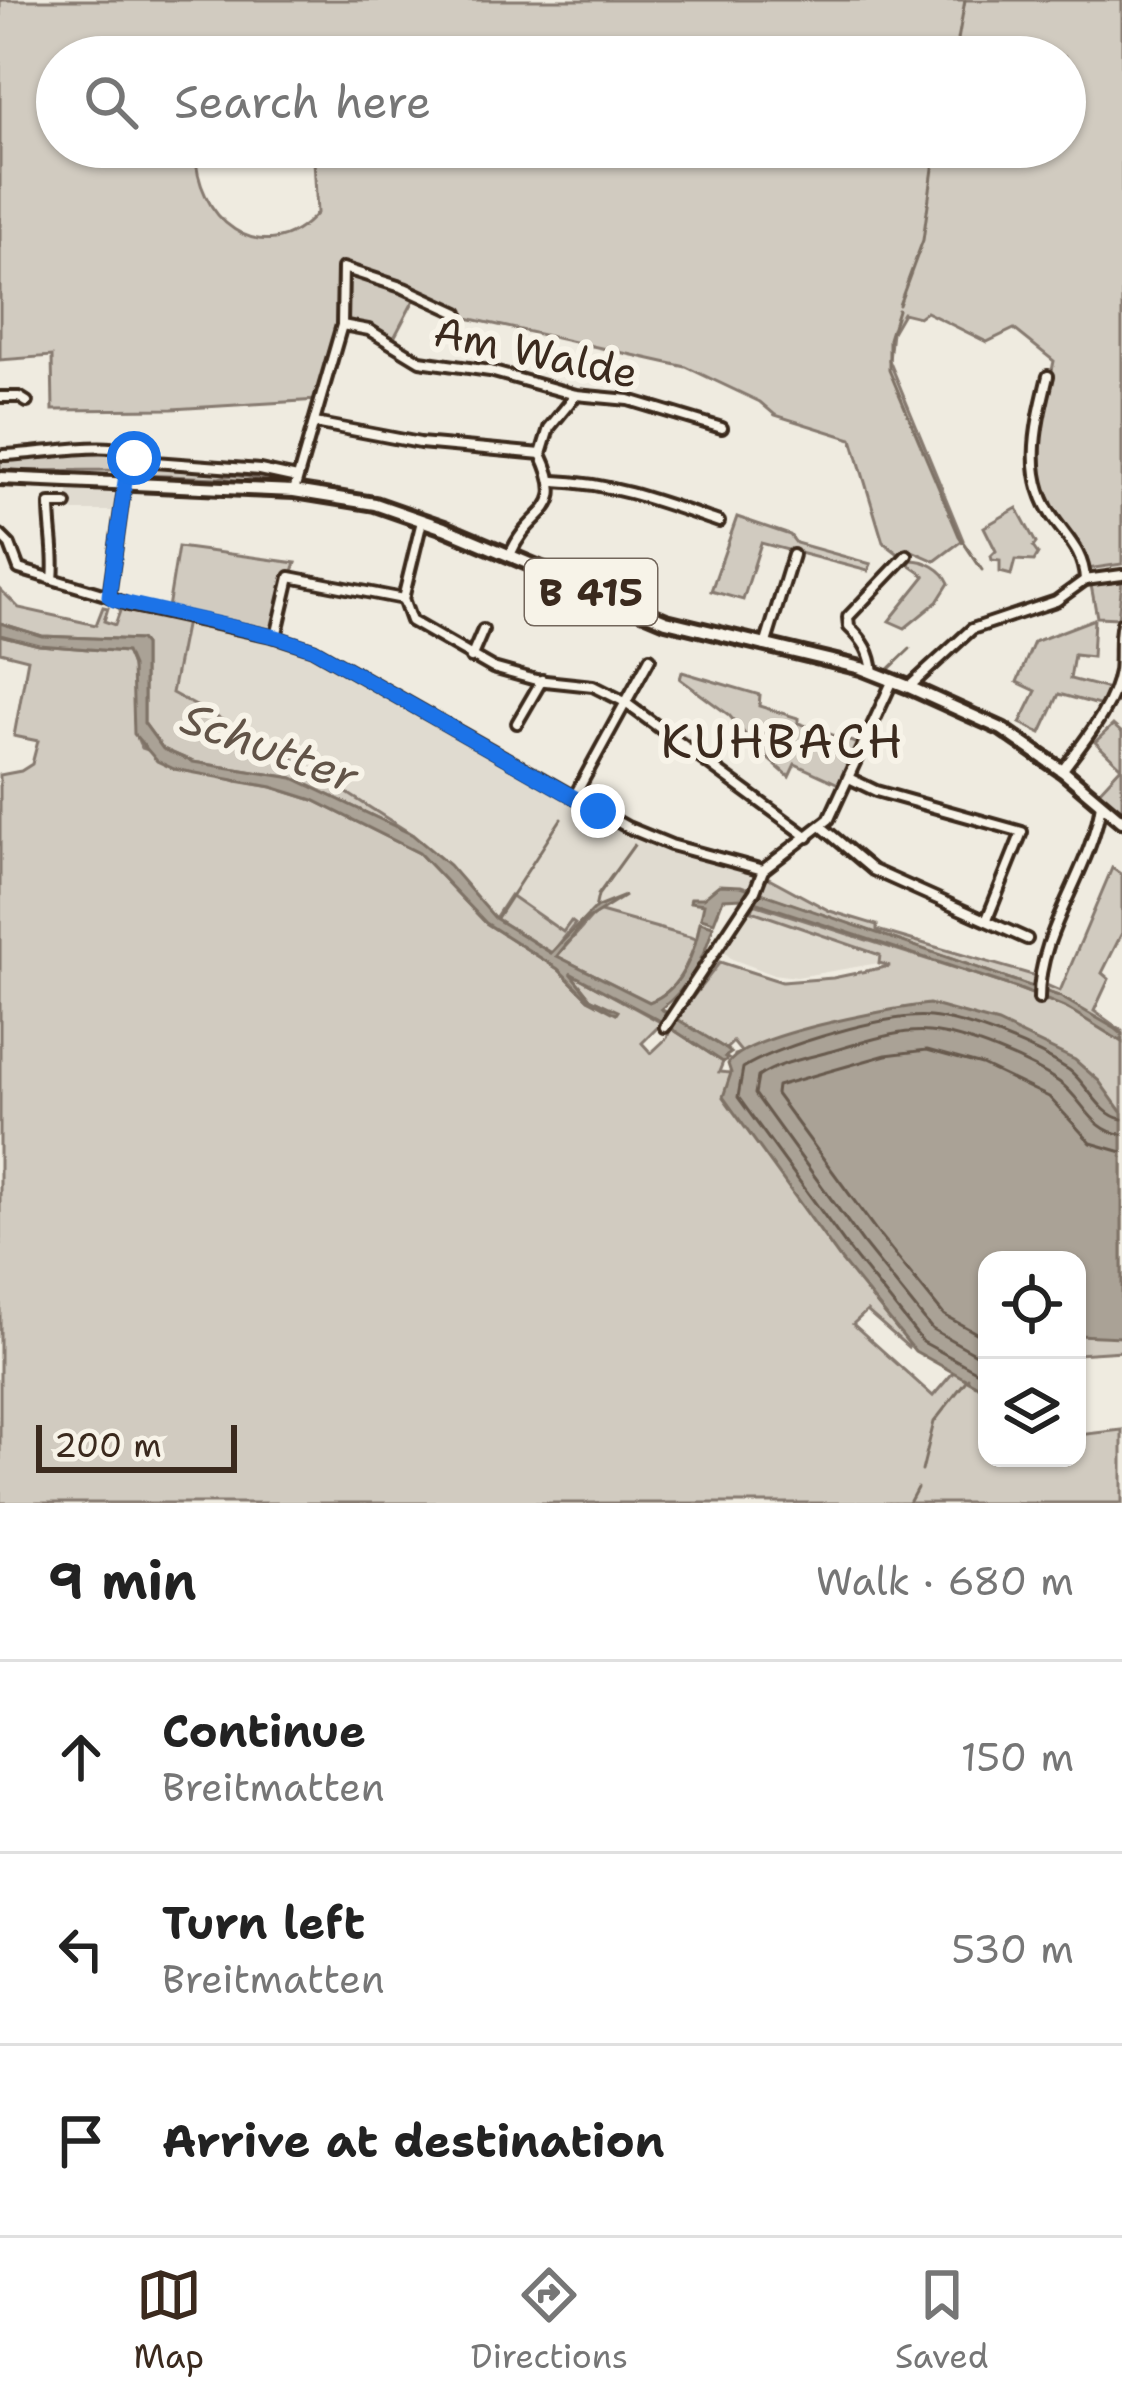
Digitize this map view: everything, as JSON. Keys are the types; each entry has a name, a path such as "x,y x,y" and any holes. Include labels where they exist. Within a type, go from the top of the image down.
{"main road":[{"name":"B 415","path":"0,478 296,484 423,520 638,611 893,680 1002,729 1122,821"}],"street":[{"path":"128,460 260,470 296,484 342,326 343,268 404,288 458,313"},
{"name":"Am Walde","path":"342,326 369,330 420,361 490,371 576,395 629,400 722,428"},
{"path":"1048,376 1034,441 1039,490 1082,559 1085,580"},
{"path":"510,555 518,537 548,504 554,481 542,454 549,428 576,395"},
{"path":"0,397 27,402"},
{"path":"315,423 420,443 542,454"},
{"path":"3,455 102,446 122,450 128,460 126,483 109,596"},
{"path":"554,481 626,490 719,522"},
{"path":"53,579 56,554 50,544 50,504 66,504"},
{"path":"423,520 403,599 411,622 510,675 593,686 623,701 808,837"},
{"path":"0,536 10,545 16,567 128,604 313,649 647,836 763,870"},
{"path":"765,646 793,555"},
{"path":"873,673 872,656 849,627 848,617 907,555"},
{"path":"909,687 972,629 1057,601 1085,580 1122,575"},
{"path":"277,637 290,578 403,599"},
{"path":"1062,771 1102,713 1121,664 1117,647 1122,623"},
{"path":"471,658 483,630"},
{"path":"574,797 650,658"},
{"path":"517,723 542,680"},
{"path":"665,1028 755,892 763,870 822,826 851,779 893,680"},
{"path":"851,779 877,791 1022,832 987,919"},
{"path":"1039,999 1042,965 1095,838 1101,804"},
{"path":"822,826 873,870 1027,939"}],"shaded area":[{"path":"0,0 1122,0 1122,564 1087,569 1048,503 1036,448 1054,361 1014,329 987,342 926,312 919,317 903,313 892,332 889,360 963,540 935,561 910,550 901,556 883,542 852,439 775,415 760,402 686,367 458,316 415,298 393,340 362,323 338,321 318,400 53,410 52,356 0,360"},
{"path":"102,449 119,454 118,470 0,471 0,458 50,458"},
{"path":"135,462 293,482 141,475 134,470"},
{"path":"67,489 110,491 116,497 115,511 73,511"},
{"path":"1017,508 1038,554 1034,561 1015,560 1011,575 1000,572 1000,561 992,560 996,551 984,527"},
{"path":"737,517 790,535 796,543 871,564 868,571 761,543 743,600 711,591"},
{"path":"178,547 296,563 285,574 274,631 168,608"},
{"path":"911,560 933,566 949,583 937,602 905,628 889,621 925,576 909,565"},
{"path":"1122,582 1118,618 1097,617 1091,585"},
{"path":"0,589 19,608 96,625 103,607 108,608 104,621 115,625 121,608 186,621 172,693 289,756 413,835 293,778 193,762 163,749 144,723 144,645 140,640 42,636 0,623"},
{"path":"1094,619 1092,657 1074,655 1070,679 1109,689 1102,706 1059,694 1041,733 1020,723 1036,691 1017,682 1034,642"},
{"path":"186,621 315,653 568,801 571,798 626,829 767,877 759,893 725,884 703,898 691,899 704,904 697,939 597,911 625,897 595,908 575,924 570,921 564,933 511,895 495,918 449,865 413,835 289,756 171,693"},
{"path":"0,635 39,645 126,652 133,674 134,724 142,748 236,781 313,800 419,853 486,923 558,969 588,999 614,1010 590,998 569,972 662,1023 642,1043 651,1053 671,1028 723,1062 719,1072 730,1073 735,1055 742,1053 733,1042 726,1049 675,1020 720,962 782,982 890,966 879,963 880,955 752,911 754,904 1036,995 1081,1015 1122,1042 1122,1351 1086,1353 1086,1251 978,1251 978,1266 926,1302 908,1347 867,1311 853,1324 933,1396 978,1344 978,1467 1086,1467 1086,1434 1122,1430 1122,1503 0,1503 0,775 32,764 38,741 14,736 28,659 0,652"},
{"path":"682,672 760,695 759,706 861,745 843,786 795,764 789,777 729,715 680,679"},
{"path":"1113,725 1122,733 1122,813 1097,793 1121,767 1095,742"},
{"path":"1112,868 1122,875 1122,933 1102,973 1109,979 1094,1011 1122,1034 1059,996 759,893 767,877 830,911 877,925 877,930 1043,978 1042,983 1060,991"},
{"path":"510,895 563,932 571,921 575,924 552,953 495,918"},
{"path":"747,910 881,955 879,963 797,977 772,974 732,959 720,948"},
{"path":"597,911 697,939 668,991 650,1002 557,956"}],"water":[{"path":"0,623 42,636 140,640 144,645 144,723 163,749 193,762 293,778 413,835 449,865 495,918 551,953 595,908 625,896 585,921 557,956 649,1002 670,989 685,970 700,922 713,926 694,972 661,1009 726,1049 731,1053 728,1059 723,1062 657,1019 570,973 590,998 618,1011 588,999 558,969 486,923 419,853 313,800 272,787 174,769 157,761 134,734 132,666 126,652 39,645 0,635"},
{"path":"719,885 741,886 1059,996 1116,1029 1122,1042 1067,1008 1017,988 743,898 723,899 714,922 701,918 704,904 690,902 691,898 703,898"},
{"path":"929,1004 998,1023 1075,1060 1099,1081 1122,1113 1122,1337 1086,1335 1086,1251 978,1251 978,1386 915,1351 841,1260 723,1097 731,1073 728,1064 740,1053 788,1034"}],"waterway":[{"path":"959,36 965,0"},
{"path":"899,305 923,240 933,168"},
{"path":"898,310 889,339 889,370 959,536 982,570"},
{"path":"887,671 910,649"},
{"path":"497,918 561,819"},
{"path":"595,909 598,895 634,845"},
{"path":"922,1471 934,1422 968,1378"},
{"path":"909,1503 917,1488"}],"district":[{"name":"KUHBACH","path":"783,741"}],"route":[{"path":"134,458 128,460 109,596 114,600 313,649 598,811"}],"water label":[{"name":"Schutter","path":"270,747"}]}
